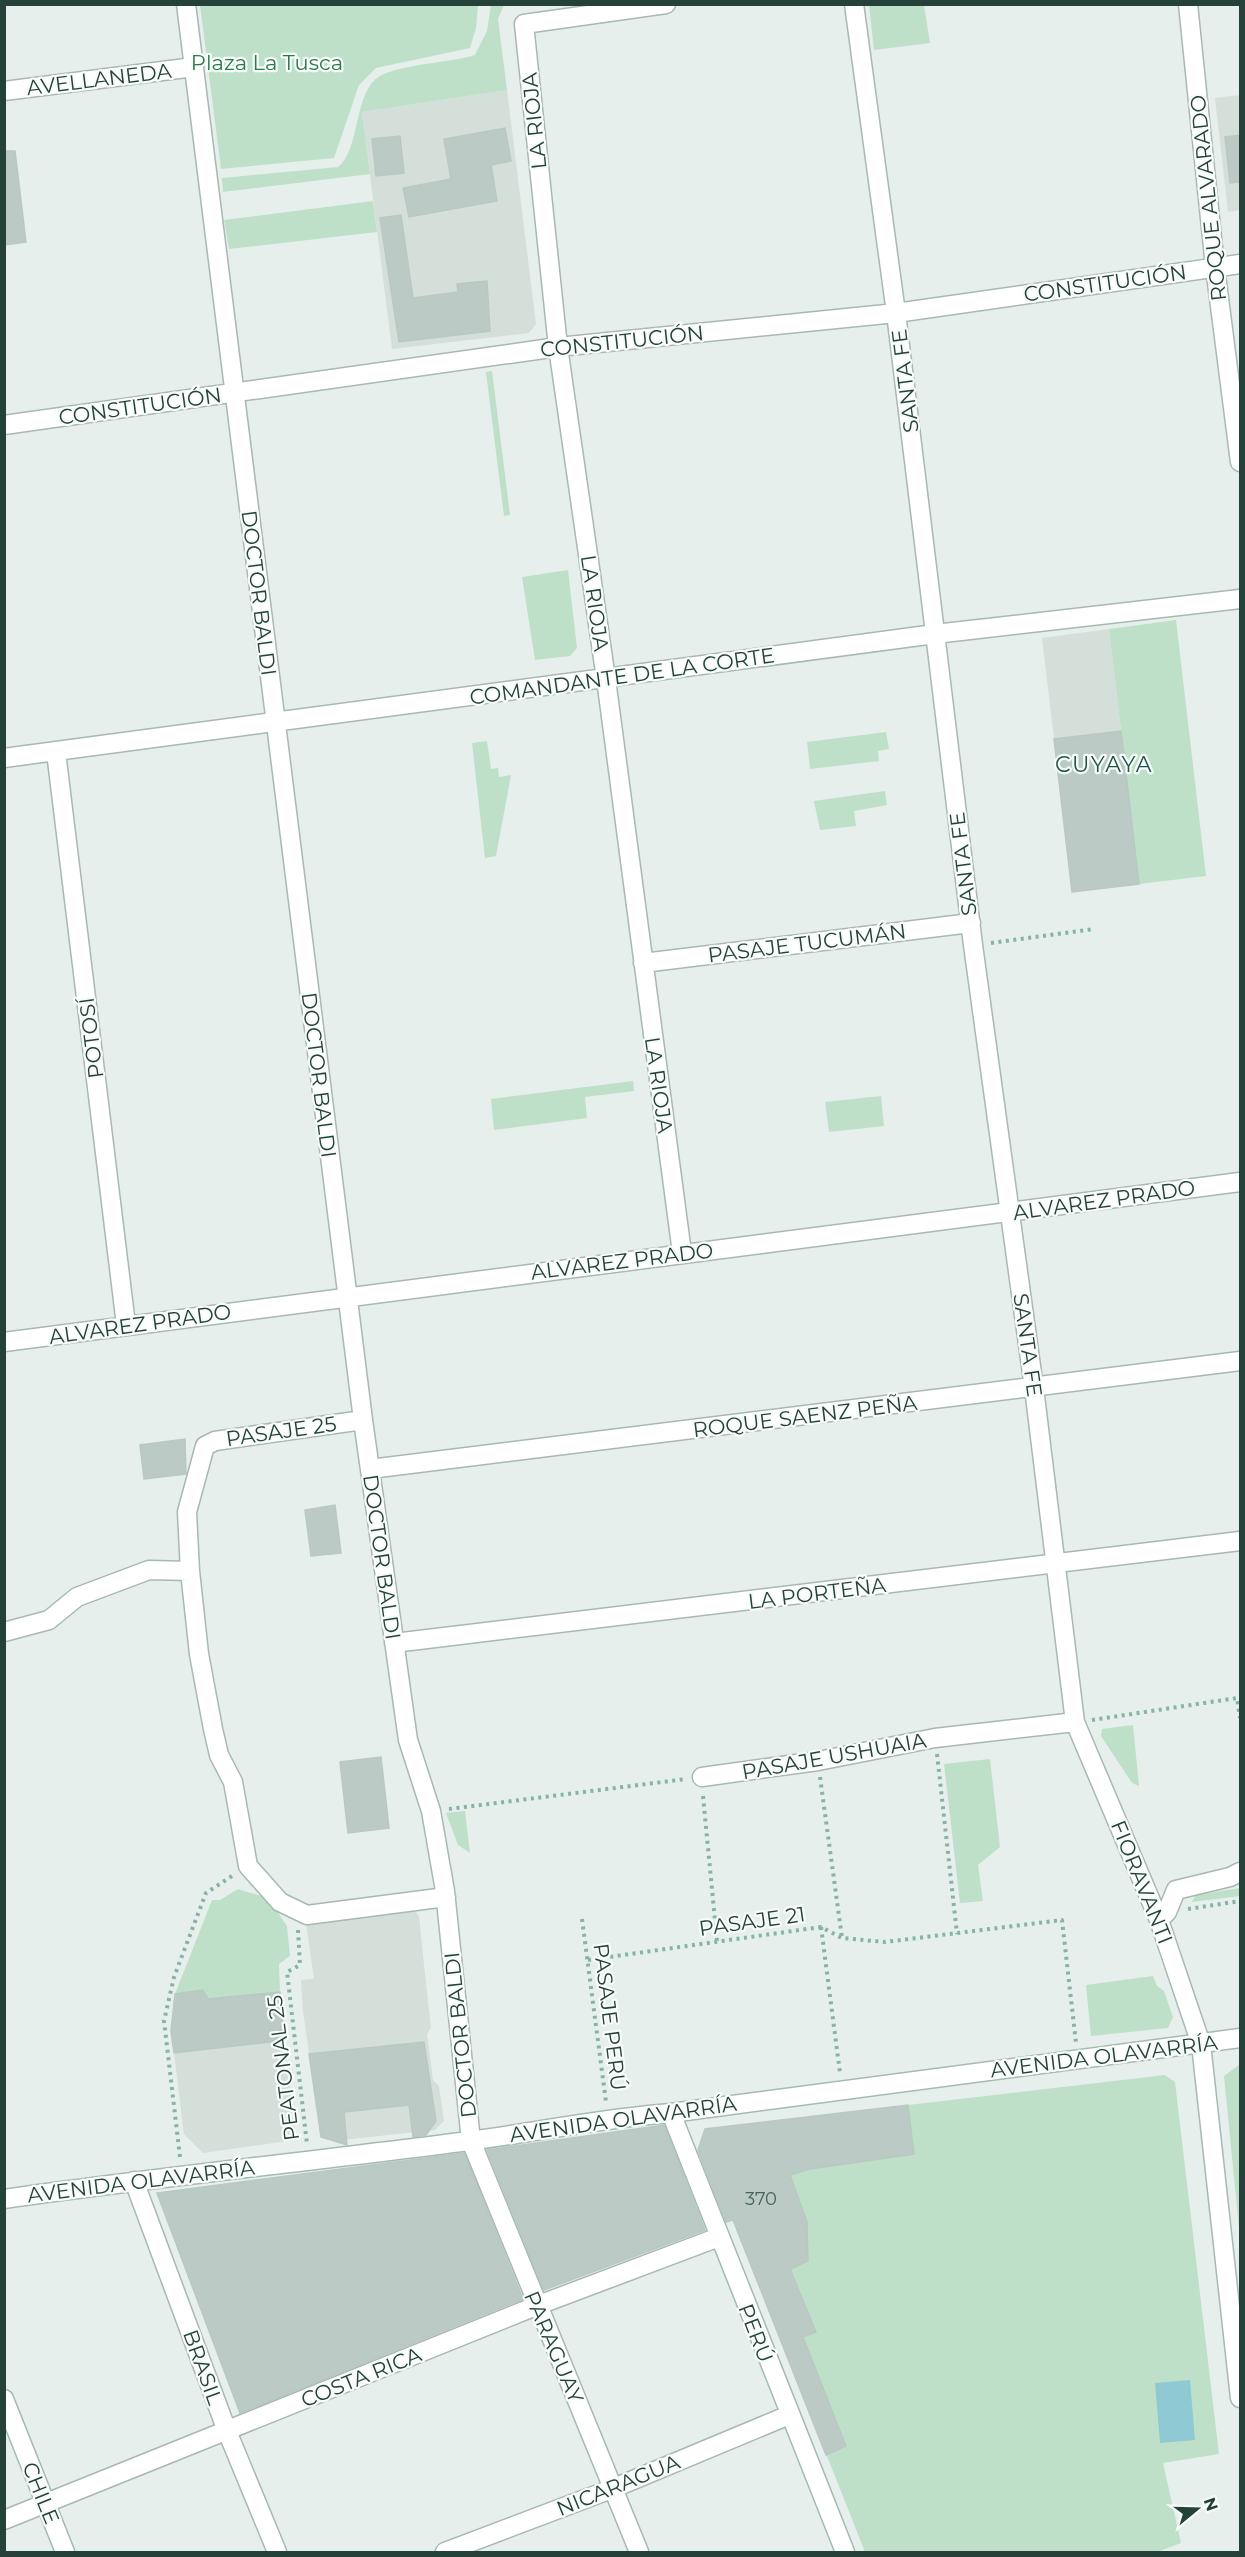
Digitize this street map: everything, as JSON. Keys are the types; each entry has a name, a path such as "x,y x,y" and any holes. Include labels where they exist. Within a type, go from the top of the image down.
{"street":[{"name":"DOCTOR BALDI","path":"186,4 363,1420 408,1740 431,1811 446,1897 471,2141"},
{"name":"LA RIOJA","path":"666,4 524,24 558,347 606,679 682,1253"},
{"name":"SANTA FE","path":"854,4 896,313 973,945 1034,1388 1075,1722"},
{"name":"ROQUE ALVARADO","path":"1188,4 1215,267 1240,462"},
{"name":"AVELLANEDA","path":"4,91 194,67"},
{"name":"CONSTITUCIÓN","path":"4,425 558,347 896,313 1240,264"},
{"name":"COMANDANTE DE LA CORTE","path":"4,758 935,634 1240,599"},
{"name":"POTOSÍ","path":"56,752 126,1325"},
{"name":"PASAJE TUCUMÁN","path":"643,963 971,923"},
{"name":"ALVAREZ PRADO","path":"4,1342 1240,1182"},
{"name":"ROQUE SAENZ PEÑA","path":"370,1469 1240,1361"},
{"name":"PASAJE 25","path":"190,1571 187,1512 205,1446 215,1441 363,1420"},
{"name":"LA PORTEÑA","path":"394,1643 1056,1565 1240,1541"},
{"path":"4,1632 49,1620 77,1598 149,1570 190,1571 199,1654 213,1730 219,1755 233,1782 248,1866 280,1902 307,1915 446,1897"},
{"name":"PASAJE USHUAIA","path":"702,1777 818,1761 935,1738 1075,1722"},
{"name":"FIORAVANTI","path":"1075,1722 1163,1916 1201,2044 1240,2398"},
{"path":"1163,1916 1176,1890 1230,1877 1240,1872"},
{"name":"AVENIDA OLAVARRÍA","path":"4,2199 134,2181 471,2141 608,2118 671,2113 1240,2038"},
{"name":"PERÚ","path":"671,2113 844,2553"},
{"name":"PARAGUAY","path":"471,2141 536,2306 614,2488 639,2553"},
{"name":"BRASIL","path":"134,2181 227,2431 277,2553"},
{"name":"COSTA RICA","path":"4,2520 536,2306 719,2237"},
{"name":"CHILE","path":"4,2399 65,2553"},
{"name":"NICARAGUA","path":"445,2553 614,2488 789,2415"}],"path":[{"path":"973,945 1094,929"},
{"path":"1075,1722 1237,1698 1240,1718"},
{"path":"935,1738 957,1934"},
{"path":"818,1761 842,1938"},
{"path":"431,1811 702,1777 717,1941"},
{"path":"183,2176 164,2021 174,1977 206,1893 248,1866"},
{"path":"1163,1916 1240,1901"},
{"name":"PEATONAL 25","path":"296,1910 300,1965 287,1972 309,2160"},
{"name":"PASAJE PERÚ","path":"582,1919 608,2118"},
{"name":"PASAJE 21","path":"588,1960 821,1927 842,1938 885,1942 1062,1920 1078,2058"},
{"path":"821,1927 842,2089"}],"shaded area":[{"path":"507,90 536,324 529,333 392,349 362,112"},
{"path":"1240,95 1240,210 1228,212 1215,98"},
{"path":"1109,629 1121,731 1054,739 1042,638"},
{"path":"415,1911 419,1916 431,2028 427,2034 433,2080 439,2086 444,2121 435,2130 333,2141 321,2137 303,2011 301,1980 314,1979 306,1923"},
{"path":"285,2040 296,2140 203,2153 184,2134 174,2053"}],"green space":[{"name":"Plaza La Tusca","path":"200,4 478,5 476,28 470,48 376,68 359,85 334,158 221,169"},
{"path":"491,5 504,5 498,19 507,90 362,112 370,174 223,192 222,178 338,167 345,159 350,147 365,94 371,83 380,76 400,69 475,55 487,31"},
{"path":"869,5 924,5 930,43 874,50"},
{"path":"373,201 377,232 229,249 224,220"},
{"path":"492,371 510,515 504,516 486,372"},
{"path":"568,570 577,648 570,656 535,660 522,577"},
{"path":"1176,620 1206,876 1139,884 1109,629"},
{"path":"886,732 889,749 878,751 879,761 810,769 807,742"},
{"path":"487,741 491,769 498,768 499,777 511,775 496,856 485,858 472,743"},
{"path":"885,791 887,805 854,811 856,826 820,830 814,801"},
{"path":"633,1081 634,1091 585,1097 587,1118 494,1130 491,1099"},
{"path":"881,1096 884,1126 829,1132 825,1102"},
{"path":"1133,1725 1139,1786 1132,1783 1101,1736 1102,1729"},
{"path":"990,1759 1000,1847 978,1865 983,1901 960,1903 944,1764"},
{"path":"465,1811 470,1853 458,1845 446,1813"},
{"path":"1240,1888 1240,1896 1192,1902 1195,1895"},
{"path":"238,1889 268,1898 287,1926 290,1956 279,1964 280,1992 208,1999 203,1990 175,1994 212,1900 220,1900"},
{"path":"1153,1976 1157,1986 1164,1991 1173,2017 1168,2028 1091,2036 1086,1985"},
{"path":"1240,2064 1240,2238 1224,2076"},
{"path":"1165,2075 1175,2082 1219,2454 1163,2463 1181,2543 1157,2552 865,2552 758,2282 808,2261 807,2222 790,2175 810,2169 914,2154 908,2105"}],"water":[{"path":"1190,2380 1195,2440 1160,2443 1155,2383"}],"building":[{"path":"505,128 511,161 491,165 497,201 409,217 403,188 451,179 444,139"},
{"path":"1240,135 1240,182 1230,183 1225,137"},
{"path":"400,136 404,173 376,176 372,139"},
{"path":"4,151 15,151 26,242 4,245"},
{"path":"401,215 413,298 458,292 457,284 487,281 490,331 399,342 380,218"},
{"path":"1121,731 1139,884 1072,892 1054,739"},
{"path":"185,1439 186,1474 144,1479 140,1445"},
{"path":"335,1505 341,1553 311,1556 305,1510"},
{"path":"381,1757 389,1828 348,1833 340,1762"},
{"path":"203,1990 208,1999 280,1992 285,2040 174,2053 171,2031 175,1994"},
{"path":"424,2042 436,2121 426,2135 413,2137 409,2105 344,2112 347,2145 321,2137 309,2054"},
{"path":"908,2105 914,2154 810,2169 790,2175 807,2222 808,2261 790,2269 816,2332 803,2337 846,2446 826,2455 733,2220 726,2222 698,2150 705,2129"},
{"path":"664,2125 705,2230 544,2290 487,2150"},
{"path":"464,2153 523,2299 240,2413 157,2193"}],"district":[{"name":"CUYAYA","path":"1104,764"}]}
